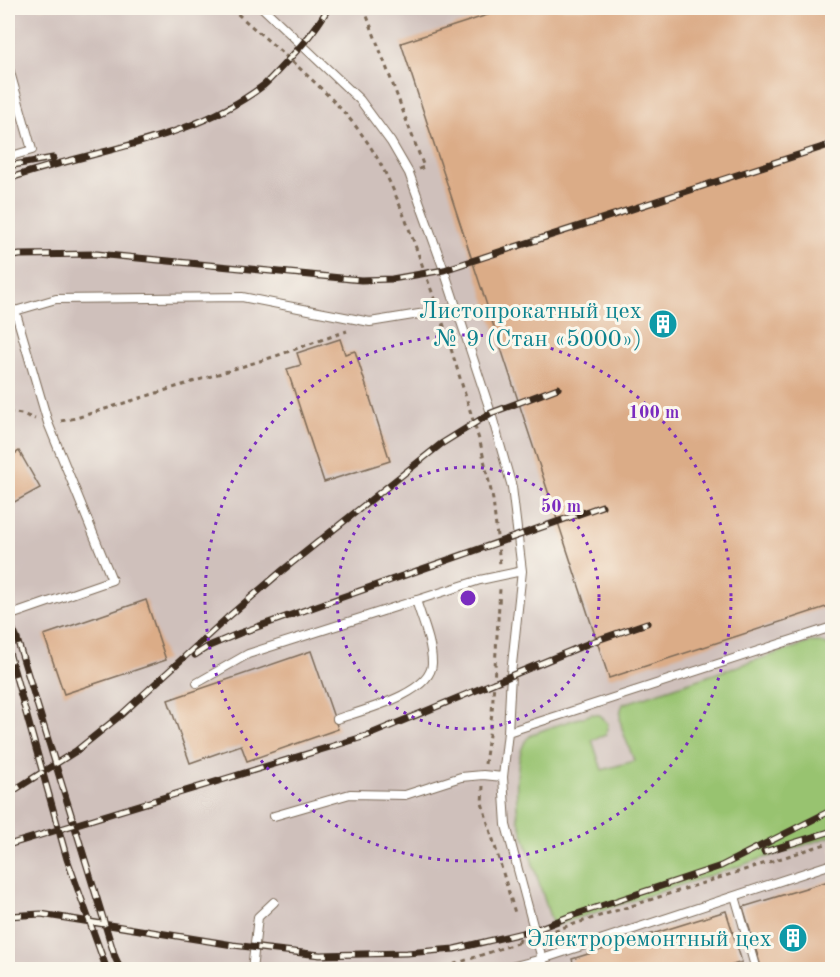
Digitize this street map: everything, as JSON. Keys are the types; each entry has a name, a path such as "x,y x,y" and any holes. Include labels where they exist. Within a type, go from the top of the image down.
{"lane":[{"path":"263,8 360,100 391,142 409,173 491,413 512,487 522,571 503,777 506,825 545,969"},
{"path":"8,64 32,150 8,157"},
{"path":"8,616 111,580 48,423 11,311 56,299 242,297 370,322 456,308"},
{"path":"197,683 248,654 416,600 522,571"},
{"path":"336,719 399,698 422,683 432,666 429,642 416,600"},
{"path":"508,732 832,627"},
{"path":"274,816 350,794 405,795 461,777 483,775 503,777"},
{"path":"500,969 542,959 832,864"},
{"path":"735,896 756,969"},
{"path":"252,969 258,917 274,902"}],"path":[{"path":"231,8 327,96 363,136 389,181 439,312 483,457 493,500 501,576 492,713 483,775 482,803 516,916"},
{"path":"364,8 424,167"},
{"path":"8,412 48,423 76,418 243,366 370,322"},
{"path":"436,969 832,842"},
{"path":"519,924 521,933 519,943"}],"shaded area":[{"path":"8,8 832,8 832,969 8,969"}],"green space":[{"path":"811,642 820,642 832,647 832,836 553,926 518,818 519,762 521,751 530,736 592,714 600,715 608,724 606,735 592,740 602,770 634,761 621,725 623,704"}],"building":[{"name":"Листопрокатный цех № 9 (Стан «5000»)","path":"509,8 832,8 832,605 609,678 401,43"},
{"path":"340,339 345,354 355,351 390,461 324,482 287,369 301,365 297,353"},
{"path":"19,451 40,488 9,505 8,458"},
{"path":"146,600 166,660 64,694 44,635"},
{"path":"311,651 338,729 247,761 241,745 190,763 168,700"},
{"name":"Электроремонтный цех","path":"832,880 832,970 762,970 743,907"},
{"path":"726,911 742,962 718,970 575,970 572,959"}],"railway":[{"path":"8,179 173,132 205,120 235,104 271,79 311,34 328,8"},
{"path":"8,257 97,254 361,280 392,279 444,270 832,144"},
{"path":"8,166 53,158"},
{"path":"8,794 76,751 122,714 283,570 441,444 491,413 558,388"},
{"path":"195,655 209,646 240,633 602,506"},
{"path":"8,619 17,639 115,957 121,970"},
{"path":"8,845 366,736 592,642 647,623"},
{"path":"8,649 67,859 107,970"},
{"path":"8,916 41,914 233,945 320,955 407,953 454,949 535,930 721,866 832,810"},
{"path":"764,852 832,831"}],"place":[{"name":"Листопрокатный цех № 9 (Стан «5000»)","path":"663,324"},
{"name":"Электроремонтный цех","path":"793,938"}]}
